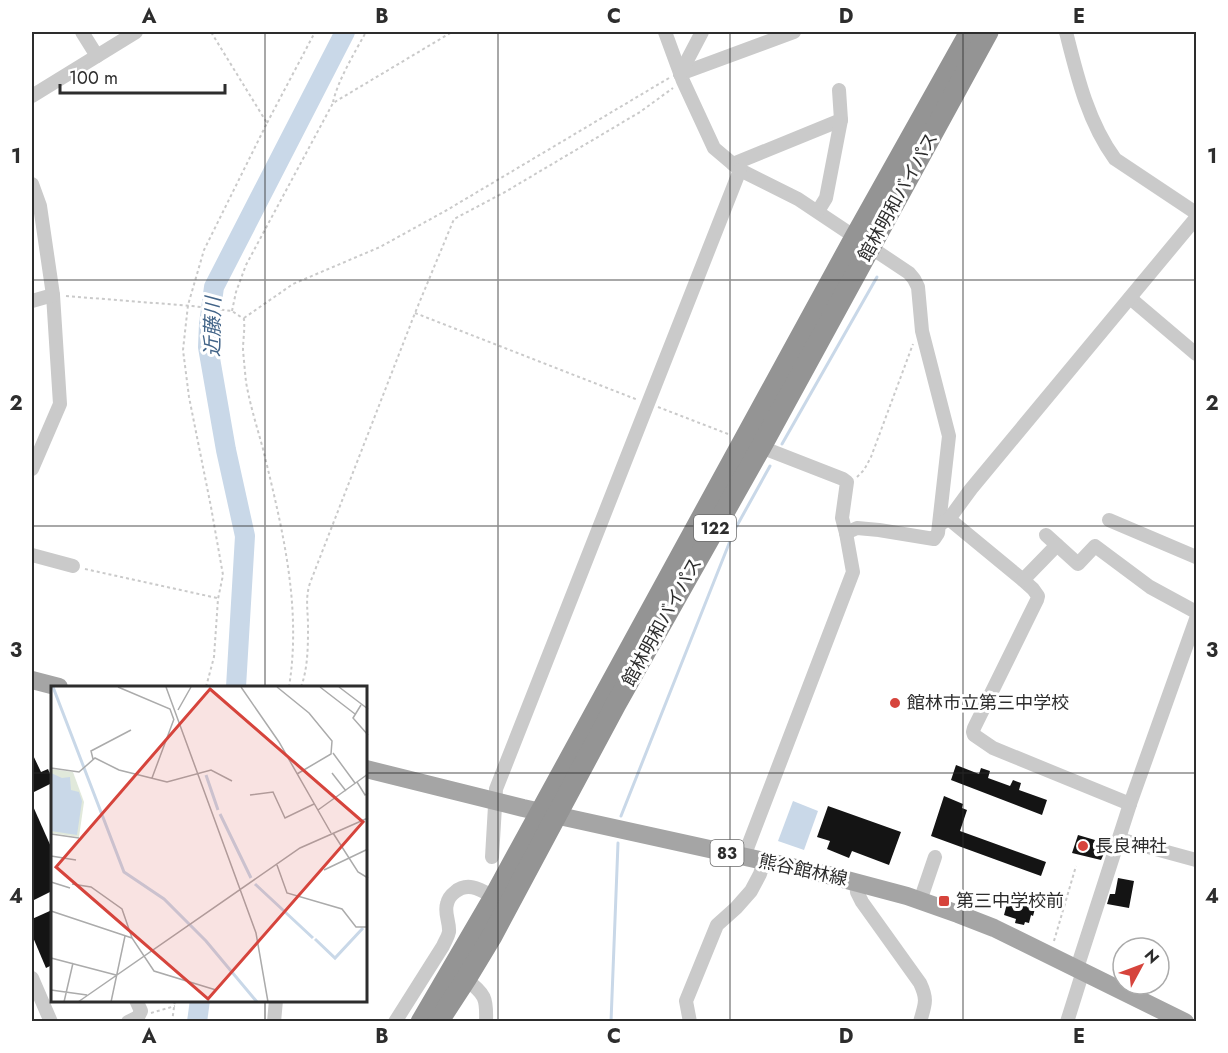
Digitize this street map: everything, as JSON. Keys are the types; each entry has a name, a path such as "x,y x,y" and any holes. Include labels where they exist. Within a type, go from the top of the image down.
{"highway":[{"name":"館林明和バイパス","path":"420,1022 494,897 616,705 862,242 970,32"},
{"name":"館林明和バイパス","path":"862,242 988,32"},
{"name":"館林明和バイパス","path":"438,1022 492,936 549,813"}],"main road":[{"path":"32,680 54,686"},
{"name":"熊谷館林線","path":"368,769 495,801 856,882 920,901 994,928 1185,1022"}],"street":[{"path":"82,32 97,56"},
{"path":"32,96 136,32"},
{"path":"664,32 714,148 737,167 818,211 915,279 918,287 922,331 949,436 944,522"},
{"path":"682,77 702,32"},
{"path":"682,77 794,32"},
{"path":"1066,32 1078,81 1093,120 1100,138 1115,159 1197,213"},
{"path":"818,211 826,198 842,120 839,90"},
{"path":"492,857 496,789 499,780 648,403 737,167 842,120"},
{"path":"32,184 40,206 53,295 60,404 37,440 32,469"},
{"path":"846,533 857,528 934,539 944,522 1197,218"},
{"path":"32,301 53,295"},
{"path":"1130,298 1197,354"},
{"path":"745,857 852,578 852,566 842,518 847,482 753,444"},
{"path":"1109,520 1197,557"},
{"path":"944,522 1023,580 1036,593 1037,600 974,728 974,735 993,748 1130,804"},
{"path":"1046,535 1078,564 1095,546 1150,587 1197,612"},
{"path":"1023,580 1057,545"},
{"path":"32,555 73,566"},
{"path":"1067,1022 1080,969 1130,804 1195,628"},
{"path":"1119,839 1197,860"},
{"path":"920,901 934,857"},
{"path":"690,1022 686,1001 717,925 751,891 764,861"},
{"path":"856,882 857,892 862,902 920,983 926,1002 920,1022"},
{"path":"395,1022 448,936 447,903 451,895 463,887 471,886 494,897"},
{"path":"32,978 51,1022"},
{"path":"466,979 481,991 485,999 486,1022"},
{"path":"133,1019 141,1011 137,1002"},
{"path":"274,1022 276,1002"}],"path":[{"path":"211,32 267,123"},
{"path":"206,686 214,657 218,599 223,575 189,397 183,350 190,305 204,250 315,32"},
{"path":"232,311 246,265 333,103 334,95 366,32"},
{"path":"333,103 452,32"},
{"path":"244,319 293,284 380,247 447,210 671,77 682,77"},
{"path":"301,686 305,676 307,650 306,594 454,219 505,192 640,112 682,77"},
{"path":"53,295 190,305 232,311 244,319"},
{"path":"415,313 753,444"},
{"path":"244,319 243,350 246,382 279,516 292,595 294,640 289,686"},
{"path":"847,482 864,470 871,457 913,344 922,331"},
{"path":"73,566 218,599"},
{"path":"1050,955 1076,866"},
{"path":"172,1022 175,1002"},
{"path":"133,1019 175,1006"}],"water":[{"path":"793,801 818,811 804,850 778,841"}],"building":[{"path":"32,753 41,772 48,769 51,784 32,793"},
{"path":"956,765 979,774 981,768 990,771 988,778 1010,786 1013,780 1021,783 1019,790 1047,800 1042,815 951,780"},
{"path":"944,796 963,804 962,808 967,810 960,831 1046,862 1041,876 931,836"},
{"path":"32,804 51,847 51,892 32,901"},
{"path":"828,806 901,832 889,865 852,851 849,858 827,849 830,841 817,837"},
{"name":"長良神社","path":"1078,835 1095,840 1093,844 1107,847 1101,860 1072,853"},
{"path":"1118,878 1134,881 1129,908 1107,904 1110,894 1115,894"},
{"path":"1008,900 1036,905 1029,923 1025,922 1024,925 1015,923 1016,919 1004,915"},
{"path":"51,910 51,966 46,968 32,935 32,919"}],"waterway":[{"name":"近藤川","path":"236,686 245,536 226,450 208,347 214,287 345,32"},
{"path":"782,444 877,277"},
{"path":"621,816 734,531 770,466"},
{"path":"611,1022 618,843"},
{"name":"近藤川","path":"197,1022 200,1002"}],"place":[{"name":"館林市立第三中学校","path":"895,703"},
{"name":"長良神社","path":"1083,846"},
{"name":"第三中学校前","path":"944,901"}]}
